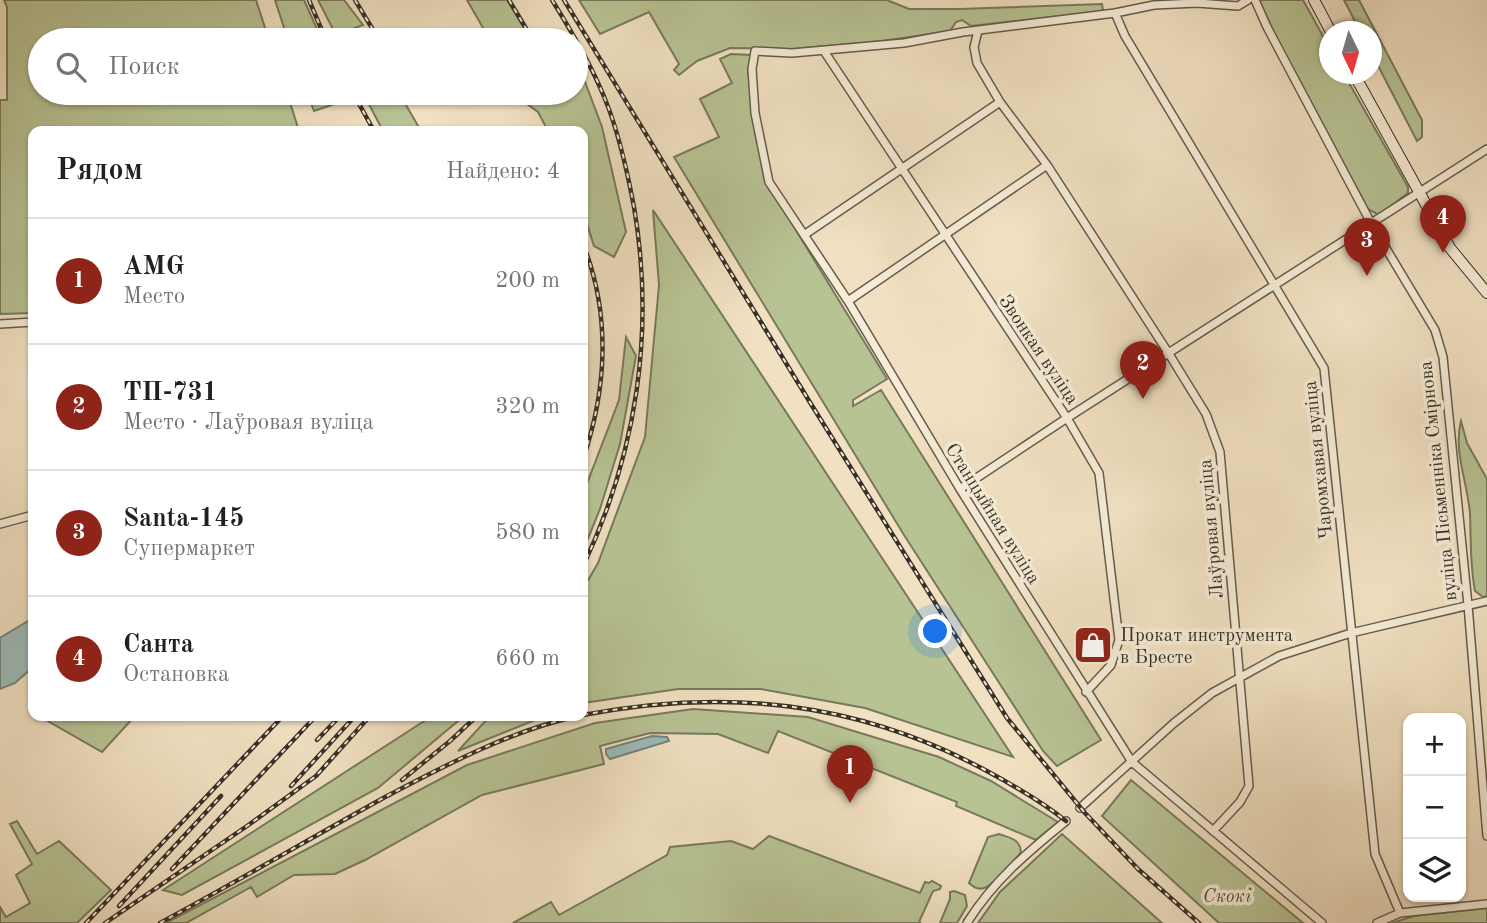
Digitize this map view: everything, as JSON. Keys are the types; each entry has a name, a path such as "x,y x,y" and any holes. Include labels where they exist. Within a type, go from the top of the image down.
{"main road":[{"path":"1314,0 1325,21"},
{"path":"1360,84 1450,248 1487,293"}],"street":[{"path":"824,51 904,43 1154,5 1197,3 1238,6 1248,0"},
{"name":"вуліца Пісьменніка Смірнова","path":"1255,0 1266,27 1372,225 1436,330 1443,357 1468,605 1487,836"},
{"name":"Чаромхавая вуліца","path":"1115,13 1125,36 1324,368 1375,854 1400,913"},
{"name":"Лаўровая вуліца","path":"978,31 974,47 976,63 1000,102 1048,165 1169,354 1206,414 1220,452 1249,786 1240,802 1213,831"},
{"name":"Станцыйная вуліца","path":"824,51 755,51 752,69 755,113 769,182 848,301 960,489 1132,762 1322,923"},
{"name":"Звонкая вуліца","path":"824,51 1067,418 1099,473 1119,640 1111,665 1086,692"},
{"path":"804,235 1000,102"},
{"path":"960,489 1487,149"},
{"path":"848,301 1048,165"},
{"path":"0,324 28,322"},
{"path":"0,524 28,516"},
{"path":"1080,808 1193,708 1240,676 1279,656 1351,633 1487,601"},
{"path":"967,923 983,897 1007,872 1066,821"},
{"path":"1377,923 1400,913 1487,904"}],"green space":[{"path":"4,0 256,0 265,28 28,28 28,105 291,105 297,126 28,126 28,313 0,314 0,100 7,100 7,7"},
{"path":"275,0 304,0 317,28 284,28"},
{"path":"318,0 344,0 363,25 355,28 332,28"},
{"path":"467,0 507,0 524,28 483,28"},
{"path":"579,0 887,0 909,9 1102,4 1103,11 971,26 962,20 956,22 950,31 882,41 792,49 730,48 697,61 679,75 674,70 679,64 649,12 600,34"},
{"path":"1259,0 1303,0 1319,29 1319,84 1350,84 1408,187 1408,193 1379,215 1368,209"},
{"path":"1344,0 1359,0 1370,21 1355,21"},
{"path":"1382,44 1422,120 1422,137 1417,141 1382,73"},
{"path":"731,54 751,55 748,72 764,178 887,379 853,400 853,406 881,390 1101,740 1057,766 1043,751 904,535 674,157 719,137 700,99 732,83 720,59"},
{"path":"588,90 602,127 626,232 614,257 594,246 588,227 588,126 545,126 538,112 528,105 588,105"},
{"path":"312,105 332,105 314,111"},
{"path":"369,105 406,105 418,126 380,126"},
{"path":"653,210 1013,757 865,708 761,689 678,689 588,702 588,580 598,563 645,437 659,285"},
{"path":"626,337 636,356 620,444 588,539 588,481 619,400"},
{"path":"1461,421 1467,443 1487,479 1487,596 1483,597 1475,591 1473,581 1469,503 1459,444"},
{"path":"693,709 808,717 939,757 991,781 1058,822 1036,840 956,806 957,802 778,731 768,753 718,734 650,733 600,746 604,764 482,795 335,874 294,875 257,897 251,887 186,923 166,923 467,765 595,723"},
{"path":"48,721 130,721 102,752"},
{"path":"424,721 458,721 378,788 182,895 163,890"},
{"path":"485,721 533,721 458,751"},
{"name":"Скокі","path":"1131,780 1303,923 1219,923 1102,816"},
{"path":"17,821 37,854 59,841 111,890 77,923 0,923 0,907 6,917 30,903 16,875 32,864 10,824"},
{"path":"999,834 1016,842 1021,852 992,883 984,888 976,888 969,883 988,837"},
{"path":"1062,834 1162,923 978,923 1000,892"},
{"path":"769,836 920,893 925,882 932,881 941,886 933,891 919,922 921,923 513,923 551,902 559,915 667,855 670,847 731,841 753,849"},
{"path":"950,892 965,895 967,906 957,923 940,923 950,899"},
{"path":"1487,908 1487,923 1392,923 1414,916"}],"water":[{"path":"28,621 28,671 15,683 0,689 0,638"},
{"path":"652,736 667,737 669,741 610,759 606,754 606,749"}],"railway":[{"path":"309,0 321,28"},
{"path":"355,0 372,28"},
{"path":"509,0 526,28"},
{"path":"552,0 569,28"},
{"path":"564,0 581,28"},
{"path":"588,39 1007,718 1085,813 1138,869 1199,923"},
{"path":"588,63 610,112 628,179 640,253 642,299 637,390 628,435 617,480 588,555"},
{"path":"360,105 371,126"},
{"path":"588,258 602,324 601,379 588,443"},
{"path":"588,714 688,702 739,702 789,706 839,715 888,728 937,747 1016,787 1066,821"},
{"path":"86,923 278,721"},
{"path":"172,869 311,721"},
{"path":"317,740 335,721"},
{"path":"291,786 350,721"},
{"path":"105,923 316,776 366,721"},
{"path":"402,780 472,721"},
{"path":"160,923 433,772 504,739 557,721"},
{"path":"119,906 221,796"}],"place":[{"name":"Санта","path":"1443,253"},
{"name":"Santa-145","path":"1367,276"},
{"name":"ТП-731","path":"1143,399"},
{"name":"Прокат инструмента в Бресте","path":"1093,645"},
{"name":"AMG","path":"850,803"}]}
